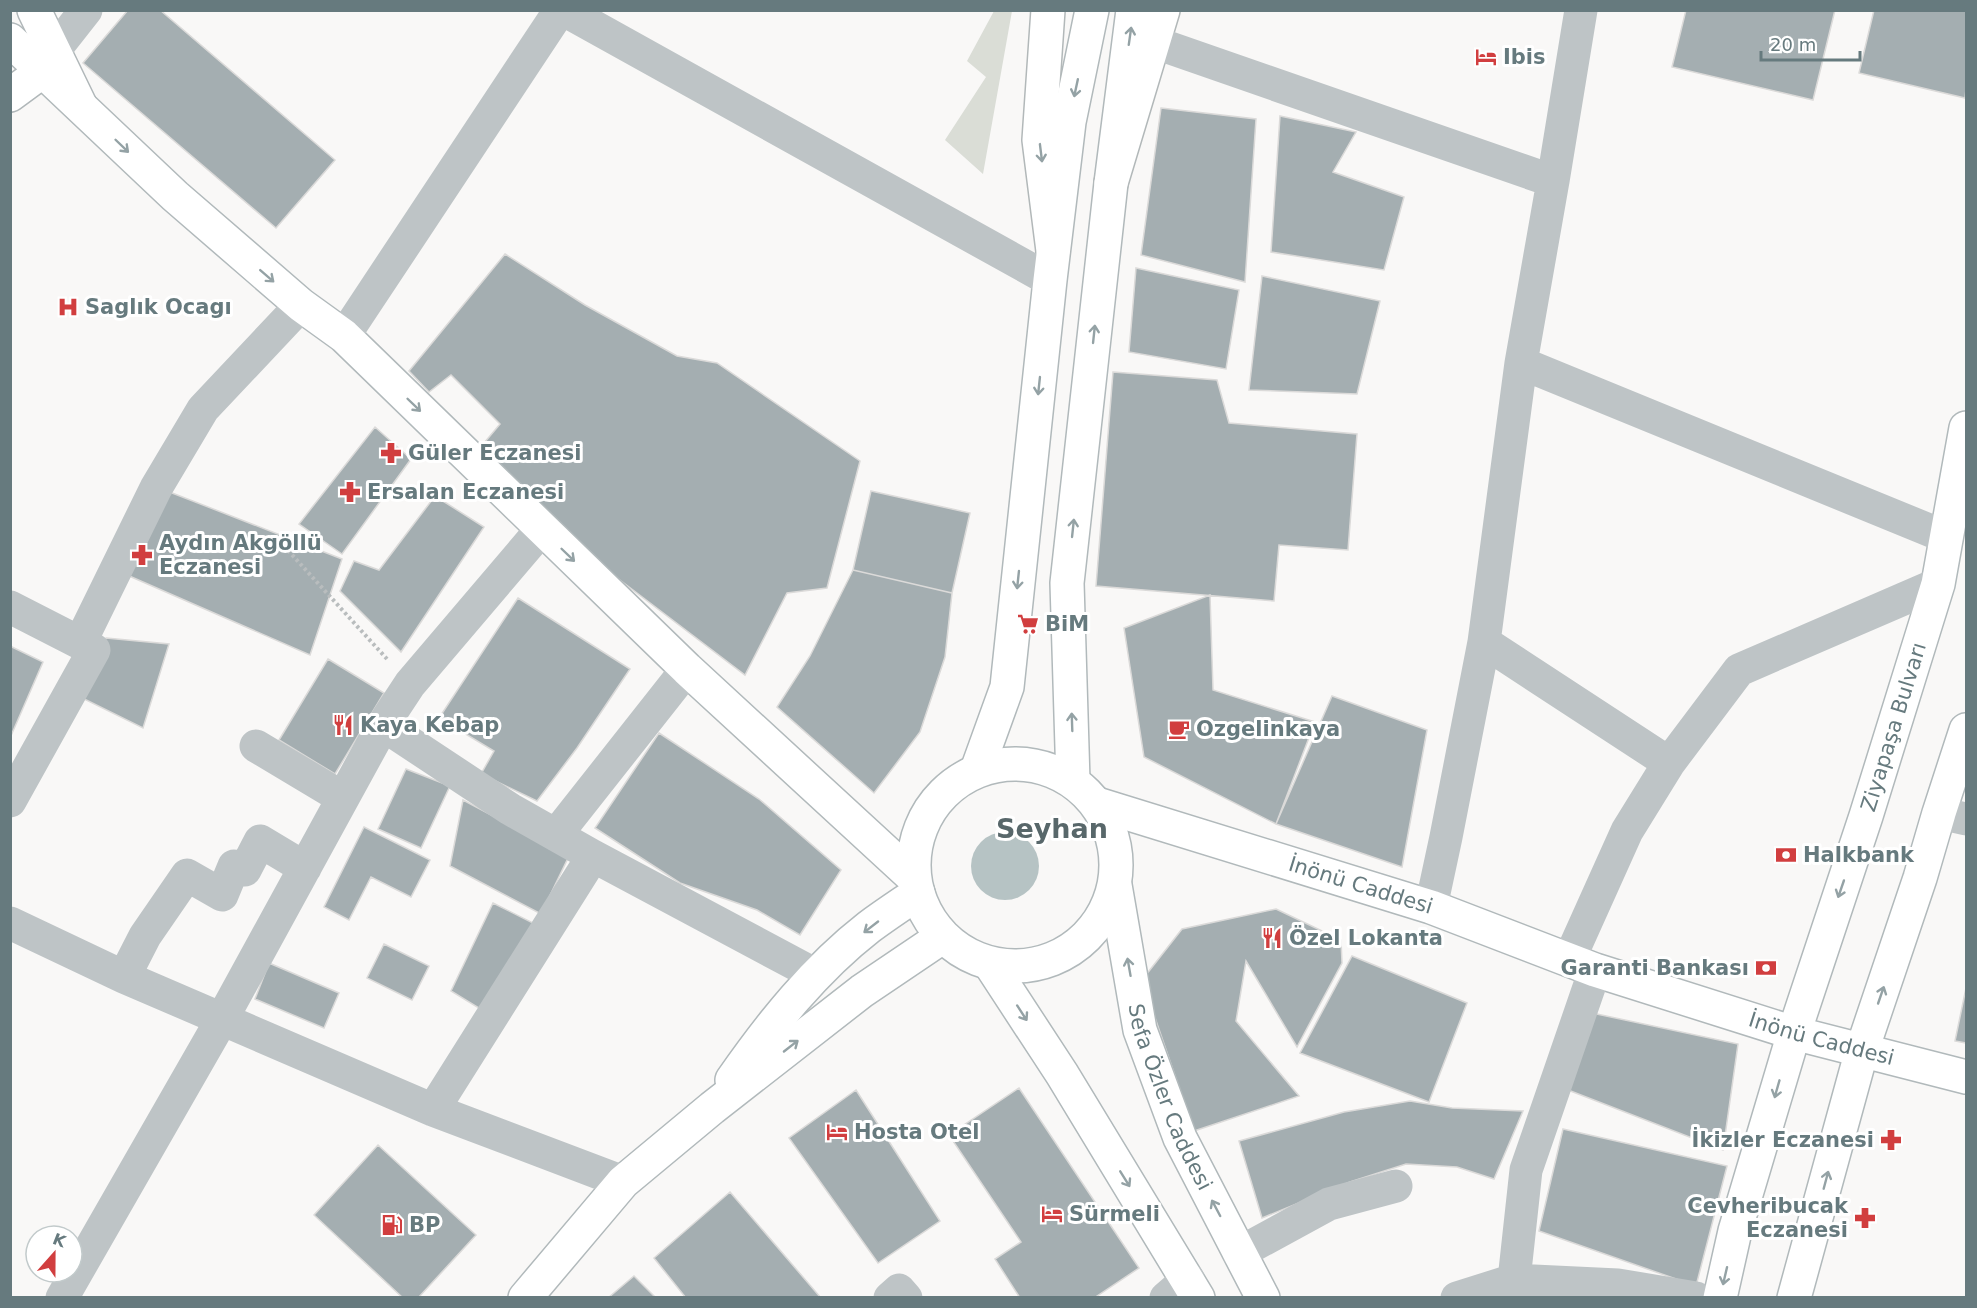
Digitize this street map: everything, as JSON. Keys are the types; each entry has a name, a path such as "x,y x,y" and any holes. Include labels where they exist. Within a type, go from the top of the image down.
{"main road":[{"path":"33,10 48,61 80,105 175,196 301,305 344,336 542,530 916,885"},
{"path":"1048,10 1039,140 1051,266"},
{"path":"977,770 1007,687 1051,266 1069,122 1092,10"},
{"path":"1074,781 1067,583 1111,183 1133,10"},
{"path":"1111,183 1163,10"},
{"path":"10,40 48,61"},
{"path":"10,95 48,61"},
{"name":"Ziyapaşa Bulvarı","path":"1720,1298 1736,1231 1794,1033 1866,816 1938,584 1966,428"},
{"path":"1794,1298 1862,1050 1920,878 1953,816 1966,730"},
{"path":"1010,763 1021,764 1043,767 1074,781 1097,804 1113,834 1118,867 1112,901 1094,930 1069,952 1037,965 1003,967 970,957 942,937 923,909 916,885 915,843 927,813 949,787 977,770 1010,763"},
{"name":"İnönü Caddesi","path":"1097,804 1431,907 1582,965 1794,1033 1966,1077"},
{"name":"Sefa Özler Caddesi","path":"1115,884 1140,1030 1179,1138 1263,1298"},
{"path":"712,1108 762,1037 816,975 916,885"},
{"path":"525,1298 623,1182 712,1108 862,990 942,937"},
{"path":"990,964 1062,1074 1184,1291"}],"street":[{"path":"48,61 86,10"},
{"path":"1431,907 1484,642 1521,363 1581,10"},
{"path":"344,336 569,12 1051,266"},
{"path":"1154,42 1552,181"},
{"path":"80,643 156,488 203,410 301,305"},
{"path":"1521,363 1946,537"},
{"path":"62,1298 222,1018 383,724 410,684 542,530"},
{"path":"1514,1281 1526,1170 1582,965 1627,831 1669,763 1739,670 1938,584"},
{"path":"10,608 94,650 10,801"},
{"path":"1484,642 1669,763"},
{"path":"556,835 687,669"},
{"path":"383,724 510,809 592,856 816,975"},
{"path":"256,746 343,798"},
{"path":"124,977 145,936 187,875 222,895 234,866 245,870 260,841 305,868"},
{"path":"433,1110 592,856"},
{"path":"10,923 124,977 433,1110 623,1182"},
{"path":"1239,1253 1329,1204 1396,1186"},
{"path":"1456,1298 1514,1281 1618,1286 1696,1298"},
{"path":"890,1298 899,1290 906,1298"}],"path":[{"path":"284,546 410,684"}],"shaded area":[{"path":"994,11 1012,11 983,174 945,140 986,77 967,61"},
{"path":"1005,832 1018,835 1029,842 1036,853 1039,866 1036,879 1029,890 1018,897 1005,900 992,897 981,890 974,879 971,866 974,853 981,842 992,835"}],"building":[{"path":"128,10 160,10 335,160 276,228 83,63"},
{"path":"1686,10 1835,10 1813,100 1672,67"},
{"path":"1874,10 1966,10 1965,98 1859,73"},
{"path":"1161,108 1256,119 1245,282 1141,255"},
{"path":"1280,116 1356,132 1333,172 1404,197 1384,270 1271,252"},
{"path":"505,254 585,305 677,356 717,363 860,461 827,588 787,593 745,675 550,527 474,455 500,424 451,375 429,392 409,371"},
{"path":"1136,268 1239,290 1226,369 1129,352"},
{"path":"1262,276 1380,301 1357,394 1249,390"},
{"path":"1113,372 1217,380 1229,423 1357,434 1348,550 1279,545 1274,601 1096,586"},
{"path":"375,427 411,459 342,554 299,524"},
{"path":"167,491 342,559 310,655 127,575"},
{"path":"871,491 970,513 952,593 853,570"},
{"path":"435,496 484,527 401,652 340,591 354,561 379,570"},
{"path":"853,570 952,593 945,657 920,732 874,793 777,707 810,656"},
{"path":"1210,595 1213,690 1315,722 1276,824 1144,757 1124,628"},
{"path":"518,598 630,669 577,748 537,801 481,774 494,751 439,718"},
{"path":"106,638 169,644 143,728 74,694"},
{"path":"10,646 43,662 10,738"},
{"path":"328,659 384,693 335,774 279,740"},
{"path":"1332,696 1427,730 1402,867 1276,824"},
{"path":"659,733 759,799 841,870 800,935 757,910 680,883 595,828"},
{"path":"406,769 450,786 421,848 378,829"},
{"path":"463,800 569,856 541,914 450,866"},
{"path":"364,827 430,860 411,897 371,877 349,920 324,907"},
{"path":"493,903 535,924 482,1010 451,991"},
{"path":"1276,909 1341,940 1342,963 1297,1047 1246,961 1236,1021 1299,1096 1194,1131 1142,980 1182,929"},
{"path":"384,944 429,966 412,1000 367,978"},
{"path":"1352,956 1467,1003 1429,1102 1300,1053"},
{"path":"269,963 339,993 324,1028 255,999"},
{"path":"1966,988 1966,1043 1955,1041"},
{"path":"1592,1013 1738,1044 1723,1150 1568,1090"},
{"name":"Sürmeli","path":"1019,1088 1139,1268 1094,1298 1020,1298 995,1259 1021,1242 949,1135"},
{"path":"856,1090 940,1221 878,1263 789,1138"},
{"path":"1410,1101 1452,1108 1523,1111 1494,1179 1457,1167 1406,1164 1350,1182 1262,1218 1239,1141 1344,1112"},
{"path":"1563,1129 1727,1166 1696,1286 1539,1231"},
{"path":"378,1145 476,1235 418,1298 403,1298 314,1215"},
{"path":"730,1192 821,1298 686,1298 654,1258"},
{"path":"634,1276 656,1298 608,1298"}],"place":[{"name":"Ibis","path":"1486,57"},
{"name":"Saglık Ocagı","path":"68,307"},
{"name":"Güler Eczanesi","path":"391,453"},
{"name":"Ersalan Eczanesi","path":"350,492"},
{"name":"Aydın Akgöllü Eczanesi","path":"142,555"},
{"name":"BiM","path":"1028,624"},
{"name":"Kaya Kebap","path":"343,725"},
{"name":"Ozgelinkaya","path":"1179,729"},
{"name":"Halkbank","path":"1786,855"},
{"name":"Özel Lokanta","path":"1272,938"},
{"name":"Garanti Bankası","path":"1766,968"},
{"name":"Hosta Otel","path":"837,1132"},
{"name":"İkizler Eczanesi","path":"1891,1140"},
{"name":"Sürmeli","path":"1052,1214"},
{"name":"Cevheribucak Eczanesi","path":"1865,1218"},
{"name":"BP","path":"392,1225"}],"district":[{"name":"Seyhan","path":"1052,829"}]}
